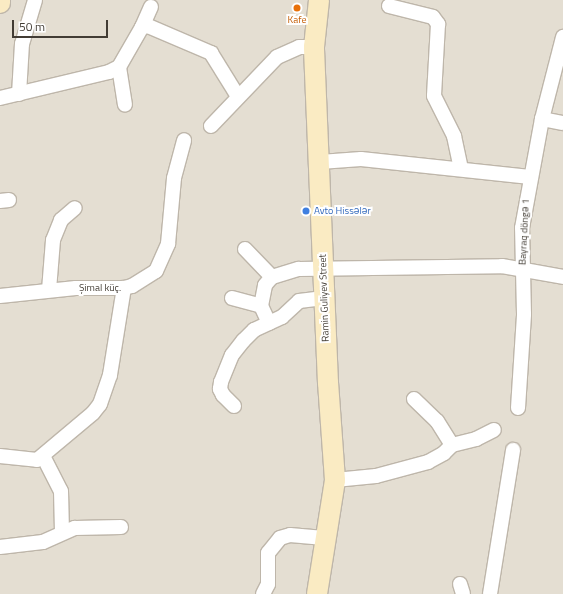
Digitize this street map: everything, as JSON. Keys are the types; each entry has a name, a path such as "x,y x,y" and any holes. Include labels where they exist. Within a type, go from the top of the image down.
{"street":[{"path":"19,94 22,44 34,0"},
{"name":"Ramin Guliyev Street","path":"317,594 335,480 324,298 320,162 314,47 319,0"},
{"path":"389,6 433,17 438,24 434,96 454,136 459,152 460,168"},
{"path":"0,98 109,72 118,67 142,27 151,7"},
{"path":"142,27 158,28 211,53 237,95"},
{"name":"Bayraq döngə 1","path":"518,408 524,314 522,228 530,177 542,119 563,37"},
{"path":"211,126 237,95 277,57 299,47 314,47"},
{"path":"118,67 125,105"},
{"path":"542,119 563,123"},
{"name":"Şimal küç.","path":"0,296 49,290 124,288 147,278 156,271 163,261 168,244 174,178 184,140"},
{"path":"320,162 361,159 460,168 530,177"},
{"path":"49,290 53,240 61,220 75,208"},
{"path":"245,249 272,277"},
{"path":"269,323 261,306 264,285 272,277 299,268 404,269 502,266 563,277"},
{"path":"0,456 28,461 43,456 93,413 100,404 110,375 124,288"},
{"path":"232,298 261,306"},
{"path":"234,406 220,389 224,371 243,341 254,330 282,317 299,302 324,298"},
{"path":"414,399 437,421 452,444"},
{"path":"335,480 376,476 428,462 444,453 452,444 476,439 494,430"},
{"path":"490,594 513,450"},
{"path":"43,456 61,491 62,532"},
{"path":"0,547 43,542 62,532 86,527 121,527"},
{"path":"263,594 268,584 268,553 273,545 290,535 327,538"}],"shaded area":[{"path":"0,0 563,0 563,594 0,594"}],"place":[{"name":"Kafe","path":"297,8"},
{"name":"Avto Hissələr","path":"306,211"}]}
